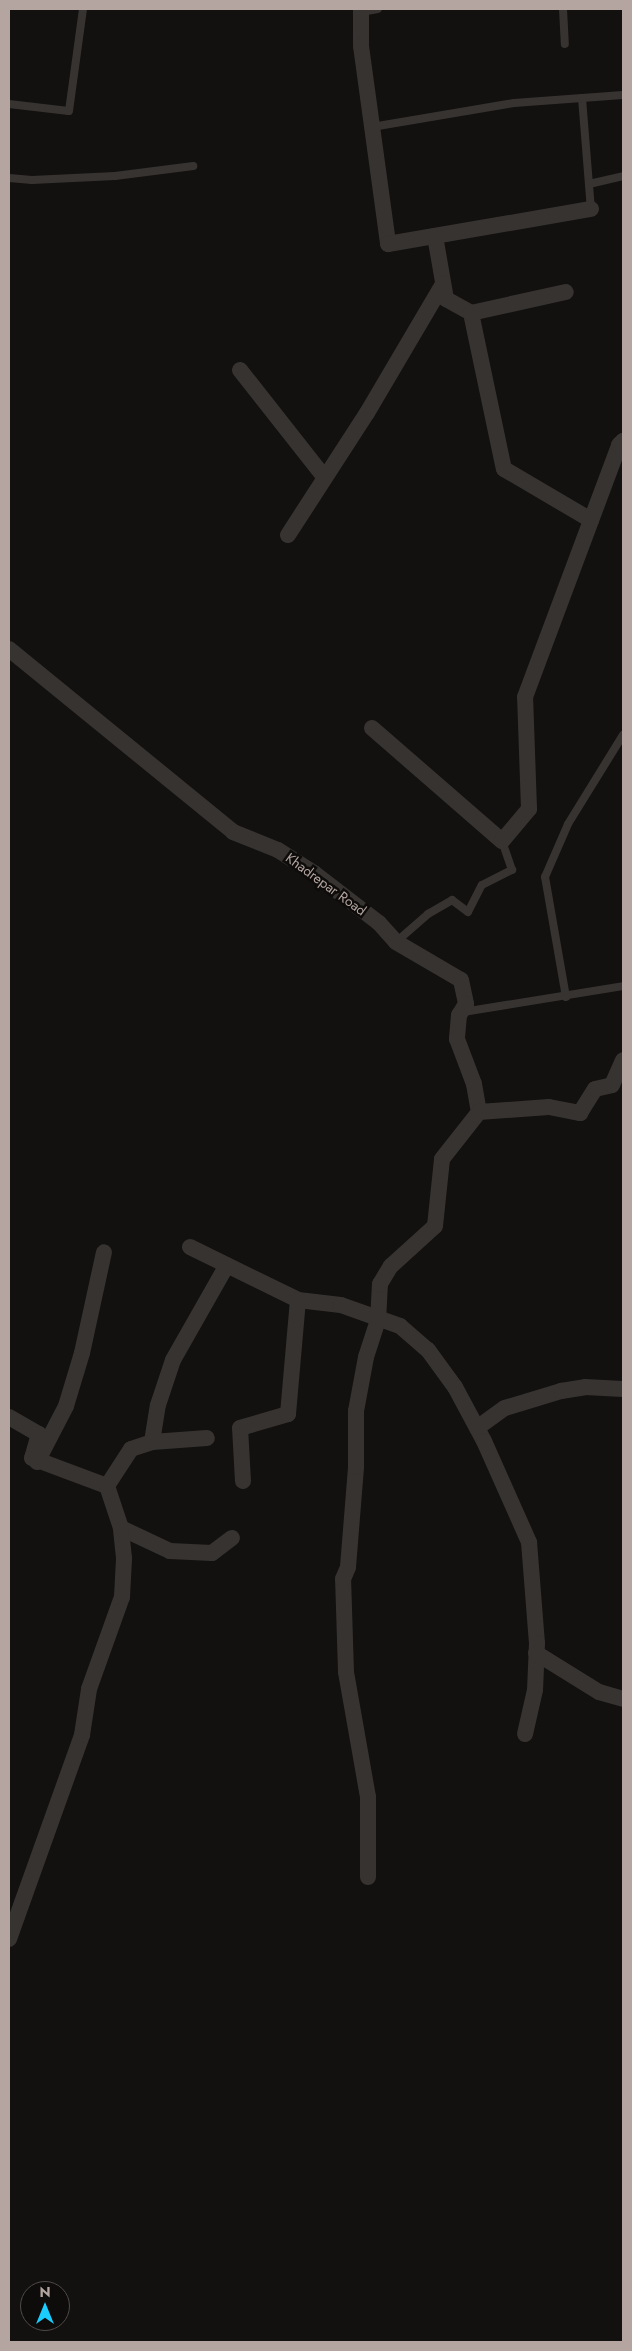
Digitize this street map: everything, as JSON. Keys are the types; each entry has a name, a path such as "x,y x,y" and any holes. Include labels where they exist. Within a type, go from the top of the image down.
{"street":[{"path":"361,10 361,46 388,244 591,210"},
{"path":"434,236 446,299 471,313 566,292"},
{"path":"288,535 325,478 443,284"},
{"path":"471,313 504,469 591,520"},
{"path":"240,370 325,478"},
{"path":"372,728 502,841 529,809 525,697 591,520 617,468 623,441"},
{"name":"Khadrepar Road","path":"9,649 233,832 278,850 314,873 379,922 396,942 461,980 465,990 463,1012 459,1015 457,1039 474,1084 479,1112"},
{"path":"368,1877 368,1796 346,1672 344,1579 348,1567 356,1467 356,1411 366,1357 378,1321 380,1284 391,1266 435,1226 442,1159 479,1112 549,1107 580,1114 595,1089 612,1084 623,1060"},
{"path":"190,1247 298,1300 341,1305 378,1321 400,1326 428,1350 454,1387 477,1428 529,1542 536,1653 535,1690 525,1734"},
{"path":"37,1462 68,1397 82,1354 104,1252"},
{"path":"152,1442 158,1405 173,1360 227,1265"},
{"path":"243,1481 240,1428 288,1414 298,1300"},
{"path":"477,1428 505,1408 561,1391 585,1387 623,1389"},
{"path":"9,1417 39,1434 31,1452 32,1458 37,1462 106,1486"},
{"path":"106,1486 132,1449 152,1442 207,1438"},
{"path":"9,1940 82,1735 89,1689 122,1597 124,1558 121,1528 106,1486"},
{"path":"121,1528 170,1551 212,1553 232,1538"},
{"path":"536,1653 599,1692 623,1699"}],"lane":[{"path":"9,104 69,111 83,9"},
{"path":"361,10 378,9"},
{"path":"563,9 565,44"},
{"path":"372,126 514,103 623,95"},
{"path":"582,98 591,210"},
{"path":"9,178 32,180 115,176 193,166"},
{"path":"589,184 623,176"},
{"path":"566,997 545,876 568,824 623,735"},
{"path":"396,942 428,914 452,900 468,912 482,884 512,870 502,841"},
{"path":"463,1012 566,997 623,986"}]}
